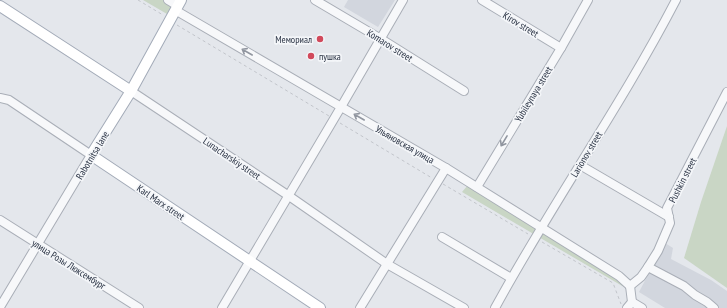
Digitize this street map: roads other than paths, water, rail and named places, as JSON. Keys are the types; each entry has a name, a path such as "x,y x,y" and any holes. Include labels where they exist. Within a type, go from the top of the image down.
{"main road":[{"name":"Rabotnitsa lane","path":"92,155 131,91 178,5"},
{"name":"Lunacharskiy street","path":"0,6 131,91"},
{"name":"Karl Marx street","path":"92,155 320,308"}],"street":[{"name":"Ульяновская улица","path":"168,0 341,107 446,168 542,227 619,276 630,286"},
{"name":"Komarov street","path":"315,0 381,39 464,92"},
{"path":"222,308 403,0"},
{"name":"Kirov street","path":"482,0 560,48"},
{"name":"Yubileynaya street","path":"477,187 588,0"},
{"name":"Larionov street","path":"495,308 511,278 657,36 676,0"},
{"name":"Lunacharskiy street","path":"131,91 388,264 464,308"},
{"name":"Pushkin street","path":"630,286 641,277 658,251 670,223 667,208 727,92"},
{"name":"Karl Marx street","path":"0,98 9,100 92,155"},
{"name":"Rabotnitsa lane","path":"0,307 92,155"},
{"path":"580,165 669,217"},
{"path":"360,308 446,168"},
{"name":"улица Розы Люксембург","path":"0,220 139,308"},
{"path":"442,237 511,278"},
{"path":"648,267 684,286 714,308"},
{"path":"630,286 630,305 642,308"}],"place":[{"name":"Мемориал","path":"320,39"},
{"name":"пушка","path":"311,56"}]}
